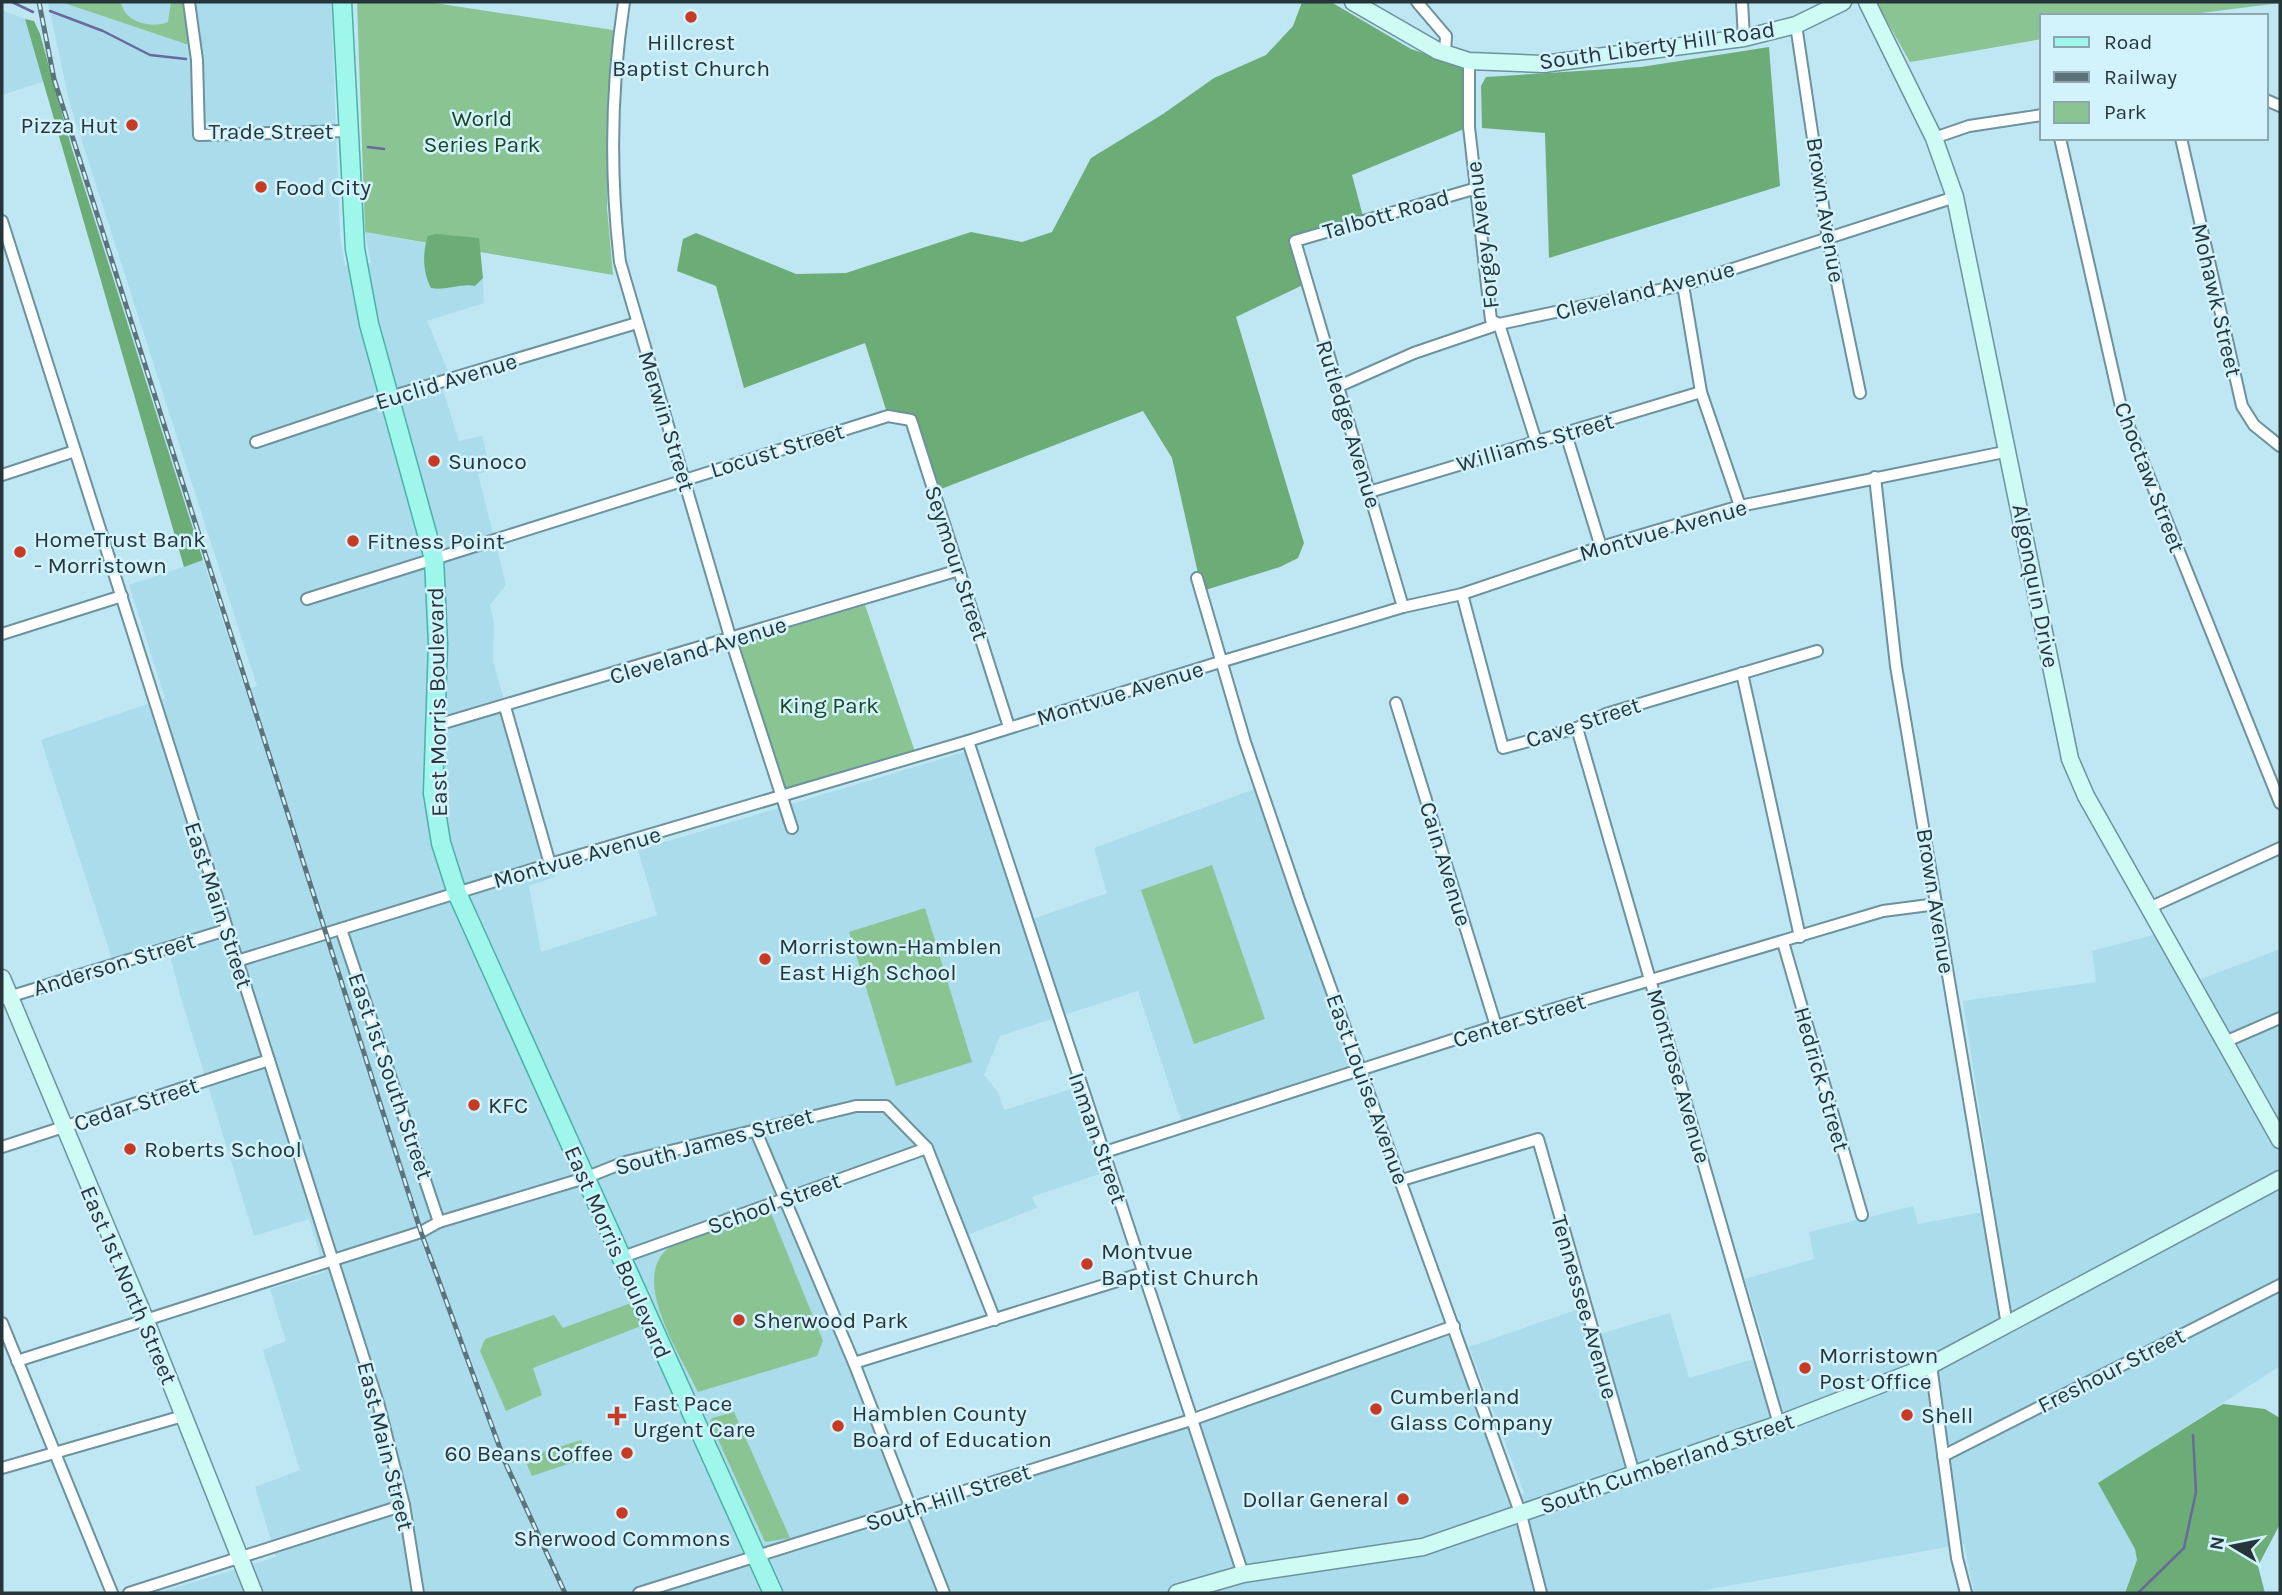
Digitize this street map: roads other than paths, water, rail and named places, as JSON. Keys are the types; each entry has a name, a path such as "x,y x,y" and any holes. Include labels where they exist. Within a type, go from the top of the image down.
{"main road":[{"name":"East Morris Boulevard","path":"342,2 355,249 369,324 434,559 438,643 433,793 441,843 457,893 773,1593"},
{"name":"South Liberty Hill Road","path":"1353,2 1445,53 1469,61 1543,64 1744,38 1796,25 1843,2"},
{"name":"Algonquin Drive","path":"1867,2 1934,138 1955,197 2070,760 2086,796 2227,1041 2280,1140"},
{"name":"East 1st North Street","path":"2,978 5,998 146,1321 254,1593"},
{"name":"South Cumberland Street","path":"1177,1593 1243,1574 1423,1547 1779,1424 1931,1366 2280,1179"}],"street":[{"name":"Trade Street","path":"189,2 197,60 199,135 347,131"},
{"name":"Merwin Street","path":"624,2 615,109 614,211 620,262 731,640 792,828"},
{"path":"1417,2 1446,36 1445,53"},
{"path":"1742,2 1744,38"},
{"name":"Brown Avenue","path":"1796,25 1828,239 1860,393"},
{"name":"Forgey Avenue","path":"1469,61 1469,127 1492,320 1499,324 1536,441"},
{"path":"1934,138 1969,126 2040,115"},
{"name":"Choctaw Street","path":"2060,140 2121,407 2280,803"},
{"name":"Mohawk Street","path":"2181,140 2242,406 2253,425 2280,446"},
{"name":"Talbott Road","path":"1294,241 1477,188"},
{"name":"Cleveland Avenue","path":"1337,387 1414,353 1499,324 1683,285 1955,197"},
{"name":"East Main Street","path":"2,221 379,1406 404,1505 418,1593"},
{"name":"Rutledge Avenue","path":"1294,241 1403,607"},
{"path":"1683,285 1701,392 1740,506"},
{"name":"Euclid Avenue","path":"256,442 390,397 638,323"},
{"name":"Williams Street","path":"1369,492 1701,392"},
{"name":"Locust Street","path":"307,599 684,478 888,416"},
{"name":"Seymour Street","path":"888,416 911,420 1009,727"},
{"path":"1566,434 1601,547"},
{"path":"2,475 75,451"},
{"name":"Montvue Avenue","path":"237,961 1403,607 1462,594 1601,547 1740,506 2009,451"},
{"name":"Brown Avenue","path":"1875,477 1896,666 2007,1325"},
{"name":"Cleveland Avenue","path":"436,725 505,707 959,570"},
{"name":"East Louise Avenue","path":"1197,578 1220,662 1300,903 1521,1515 1541,1593"},
{"name":"Cave Street","path":"1462,594 1503,748 1577,728 1606,714 1817,651"},
{"path":"2,634 122,596"},
{"path":"1742,673 1800,937"},
{"name":"Cain Avenue","path":"1396,703 1496,1026"},
{"path":"505,707 550,864"},
{"name":"Montrose Avenue","path":"1577,728 1779,1424"},
{"name":"Inman Street","path":"968,741 996,819 1056,1016 1105,1152 1243,1574"},
{"path":"2151,907 2280,848"},
{"name":"Center Street","path":"1105,1152 1496,1026 1883,911 1937,904"},
{"name":"East 1st South Street","path":"341,929 439,1222"},
{"name":"Anderson Street","path":"5,998 226,930"},
{"name":"Hedrick Street","path":"1783,942 1862,1215"},
{"path":"2227,1041 2280,1018"},
{"name":"Cedar Street","path":"2,1147 269,1060"},
{"name":"South James Street","path":"17,1361 421,1232 439,1222 585,1178 625,1162 755,1129 856,1106 886,1106 927,1147"},
{"path":"755,1129 854,1363 944,1593"},
{"name":"Tennessee Avenue","path":"1402,1180 1538,1139 1634,1474"},
{"path":"927,1147 995,1320"},
{"name":"School Street","path":"620,1258 927,1147"},
{"path":"854,1363 1143,1273"},
{"name":"Freshour Street","path":"1943,1456 2280,1285"},
{"path":"2,1323 112,1593"},
{"name":"South Hill Street","path":"639,1593 1191,1420 1454,1326"},
{"path":"1931,1366 1957,1558 1966,1593"},
{"path":"2,1468 183,1416"},
{"path":"129,1593 404,1505"}],"waterway":[{"path":"12,2 33,12"},
{"path":"50,11 103,31 150,55 186,59"},
{"path":"368,147 384,149"},
{"path":"2138,1593 2184,1548 2196,1492 2193,1435"}],"railway":[{"path":"39,2 54,79 421,1232 505,1462 565,1593"}],"place":[{"name":"Hillcrest Baptist Church","path":"691,17"},
{"name":"Pizza Hut","path":"132,125"},
{"name":"Food City","path":"261,187"},
{"name":"Sunoco","path":"434,461"},
{"name":"Fitness Point","path":"353,541"},
{"name":"HomeTrust Bank - Morristown","path":"20,552"},
{"name":"Morristown-Hamblen East High School","path":"765,959"},
{"name":"KFC","path":"474,1105"},
{"name":"Roberts School","path":"130,1149"},
{"name":"Montvue Baptist Church","path":"1087,1264"},
{"name":"Sherwood Park","path":"739,1320"},
{"name":"Morristown Post Office","path":"1805,1368"},
{"name":"Cumberland Glass Company","path":"1376,1409"},
{"name":"Shell","path":"1907,1415"},
{"name":"Fast Pace Urgent Care","path":"617,1416"},
{"name":"Hamblen County Board of Education","path":"838,1426"},
{"name":"60 Beans Coffee","path":"627,1453"},
{"name":"Dollar General","path":"1403,1499"},
{"name":"Sherwood Commons","path":"622,1513"}],"park label":[{"name":"World Series Park","path":"482,131"},
{"name":"King Park","path":"829,705"}]}
